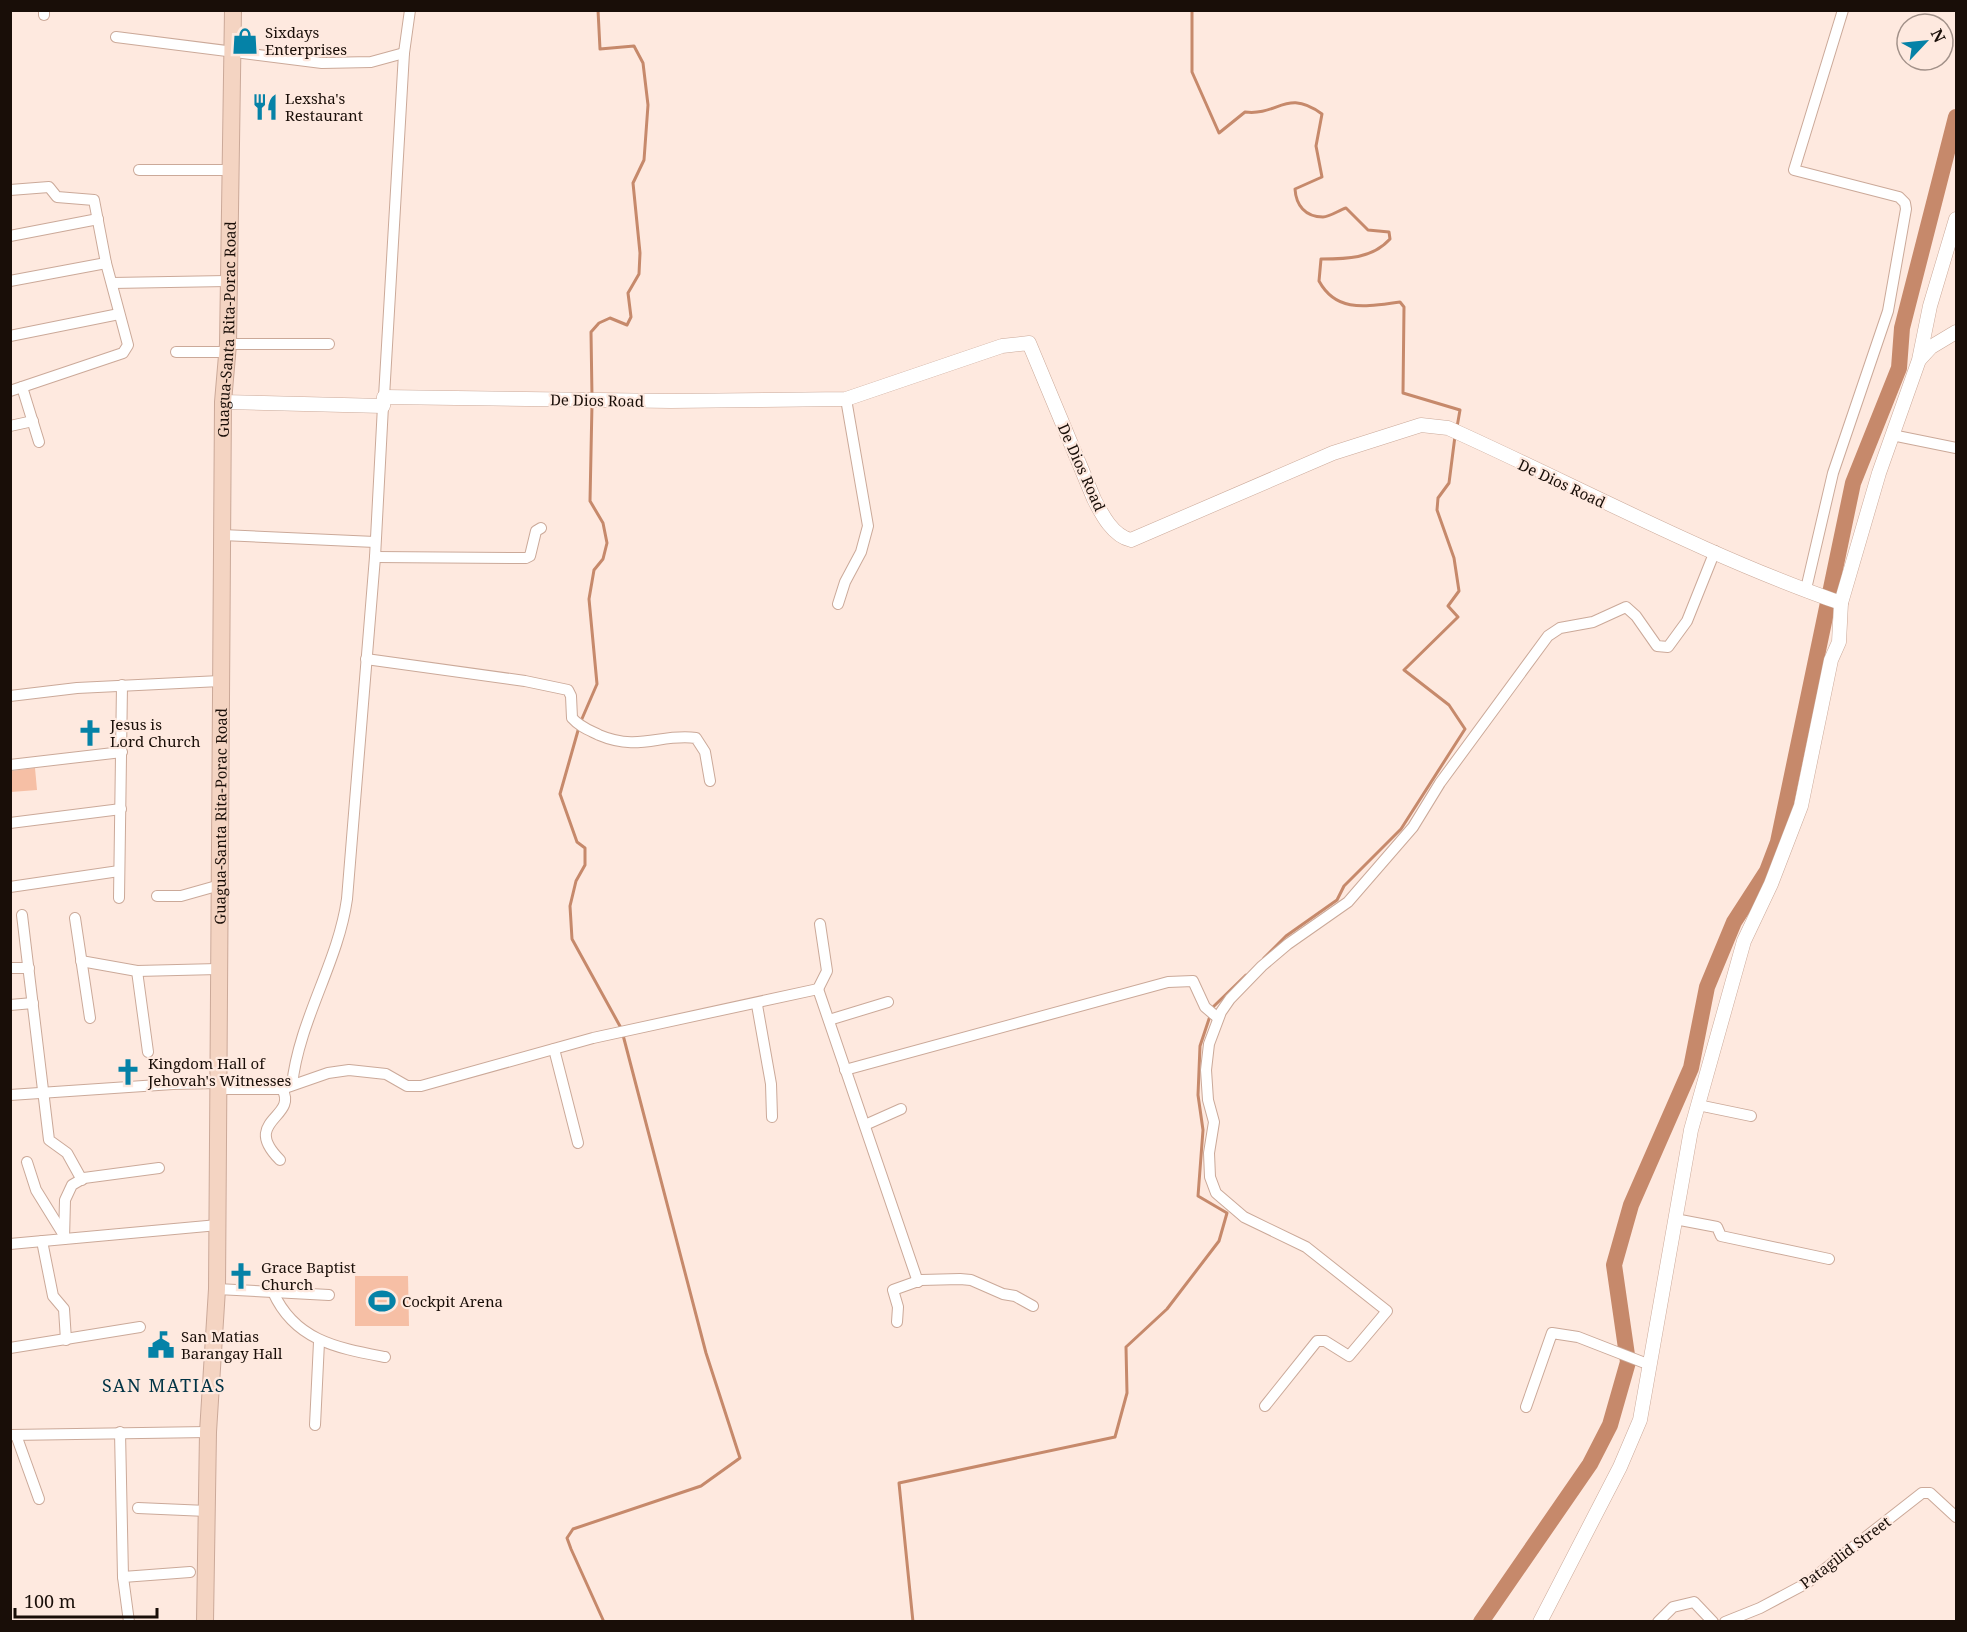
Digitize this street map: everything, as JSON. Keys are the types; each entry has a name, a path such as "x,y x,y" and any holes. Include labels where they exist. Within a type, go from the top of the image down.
{"main road":[{"name":"Guagua-Santa Rita-Porac Road","path":"205,1622 208,1432 217,1289 223,402 227,348 233,10"}],"street":[{"path":"279,1160 266,1143 265,1134 269,1122 282,1110 296,1058 343,924 375,557 405,53 410,10"},
{"path":"1811,592 1833,473 1888,311 1906,209 1905,203 1899,197 1794,170 1843,10"},
{"path":"116,37 353,64 405,53"},
{"path":"139,170 230,170"},
{"path":"10,190 49,187 57,197 90,198 96,205 106,263 128,345 123,352 10,390"},
{"path":"10,236 98,219"},
{"path":"1540,1622 1620,1467 1640,1420 1646,1364 1675,1220 1685,1153 1744,941 1775,877 1801,806 1831,660 1839,642 1838,602 1919,360 1930,306 1956,219"},
{"path":"10,281 106,263"},
{"path":"112,283 227,281"},
{"path":"10,336 119,314"},
{"path":"1919,360 1932,347 1956,332"},
{"name":"De Dios Road","path":"223,402 592,399 694,402 846,399 1002,346 1029,343 1094,499 1113,529 1124,538 1131,540 1333,453 1420,425 1448,428 1573,489 1715,552 1838,602"},
{"path":"176,352 329,344"},
{"path":"22,387 39,442"},
{"path":"838,604 845,582 861,552 868,526 846,399"},
{"path":"10,426 33,421"},
{"path":"1892,435 1956,448"},
{"path":"375,557 526,558 530,556 536,531 541,528"},
{"path":"222,535 375,542"},
{"path":"1265,1406 1317,1341 1325,1341 1349,1356 1387,1311 1306,1247 1244,1217 1211,1186 1209,1153 1214,1122 1208,1100 1206,1070 1216,1016 1262,966 1288,944 1348,902 1419,818 1440,783 1548,636 1560,628 1593,622 1626,607 1636,616 1657,646 1668,647 1687,621 1715,552"},
{"path":"366,659 557,686 568,690 571,696 572,718 580,726 612,740 637,744 696,738 705,752 710,781"},
{"path":"10,696 122,685 220,681"},
{"path":"119,898 122,685"},
{"path":"10,765 122,752"},
{"path":"10,823 121,809"},
{"path":"10,887 119,871"},
{"path":"157,896 182,896 220,885"},
{"path":"22,915 49,1140 67,1153 82,1180"},
{"path":"75,918 90,1018"},
{"path":"820,924 827,971 818,989 918,1282"},
{"path":"81,961 137,971 218,969"},
{"path":"10,968 29,968"},
{"path":"137,971 148,1052"},
{"path":"845,1070 1168,982 1193,981 1205,1007 1216,1016"},
{"path":"10,1095 218,1086 287,1087 328,1073 349,1070 386,1074 407,1086 421,1086 554,1049 757,1005 787,995 818,989"},
{"path":"829,1020 888,1002"},
{"path":"10,1005 33,1003"},
{"path":"757,1005 771,1084 772,1117"},
{"path":"554,1049 579,1143"},
{"path":"1698,1104 1751,1116"},
{"path":"865,1125 901,1109"},
{"path":"27,1161 36,1190 63,1235"},
{"path":"63,1235 67,1193 72,1185 90,1177 159,1168"},
{"path":"1675,1220 1717,1227 1721,1236 1829,1259"},
{"path":"10,1244 42,1241 63,1235 218,1226"},
{"path":"42,1241 53,1296 64,1309 66,1340"},
{"path":"897,1322 898,1307 893,1290 902,1285 918,1282 971,1280 1003,1294 1016,1296 1033,1306"},
{"path":"217,1289 329,1295"},
{"path":"273,1292 279,1306 319,1342 385,1357"},
{"path":"10,1348 140,1327"},
{"path":"1526,1407 1552,1334 1578,1337 1646,1364"},
{"path":"315,1425 319,1342"},
{"path":"120,1432 123,1576 129,1622"},
{"path":"39,1499 13,1435 208,1432"},
{"name":"Patagilid Street","path":"1725,1622 1760,1608 1807,1582 1922,1493 1930,1493 1956,1517"},
{"path":"138,1508 207,1510"},
{"path":"123,1576 190,1572"},
{"path":"1658,1622 1673,1607 1694,1602 1703,1608 1713,1622"}],"shaded area":[{"path":"35,768 37,790 11,792 11,771"},
{"name":"Cockpit Arena","path":"355,1276 408,1276 409,1326 355,1326"}],"waterway":[{"path":"592,397 591,332 599,323 610,318 627,325 631,317 628,293 639,274 640,253 633,183 644,160 648,105 643,63 634,46 600,49 598,10"},
{"path":"1192,10 1192,72 1219,133 1245,112 1257,112 1291,103 1300,103 1322,114 1316,146 1322,177 1295,189 1297,200 1306,212 1323,217 1346,208 1368,230 1389,232 1390,239 1375,251 1358,257 1321,259 1319,281 1326,292 1344,303 1365,306 1400,302 1404,307 1403,393 1460,410 1457,427"},
{"path":"1481,1622 1590,1464 1610,1425 1628,1362 1614,1265 1631,1205 1691,1068 1707,987 1734,922 1767,871 1778,842 1853,483 1899,368 1902,328 1956,117"},
{"path":"581,721 597,684 589,599 594,570 603,559 607,543 603,523 590,501 592,404"},
{"path":"1264,958 1286,936 1337,900 1344,886 1401,829 1465,729 1449,705 1404,670 1458,617 1448,606 1459,591 1454,558 1437,510 1438,498 1449,483 1455,436"},
{"path":"579,727 560,794 577,842 585,848 585,865 576,881 570,906 572,939 621,1028"},
{"path":"913,1622 899,1483 1115,1437 1127,1393 1126,1347 1167,1309 1219,1241 1227,1213 1198,1196 1203,1130 1198,1095 1200,1046 1213,1007 1246,975"},
{"path":"604,1622 567,1538 573,1529 701,1486 740,1458 706,1353 623,1035"}],"place":[{"name":"Sixdays Enterprises","path":"245,41"},
{"name":"Lexsha's Restaurant","path":"265,107"},
{"name":"Jesus is Lord Church","path":"90,733"},
{"name":"Kingdom Hall of Jehovah's Witnesses","path":"128,1072"},
{"name":"Grace Baptist Church","path":"241,1276"},
{"name":"Cockpit Arena","path":"382,1301"},
{"name":"San Matias Barangay Hall","path":"161,1345"}],"district":[{"name":"SAN MATIAS","path":"164,1385"}]}
